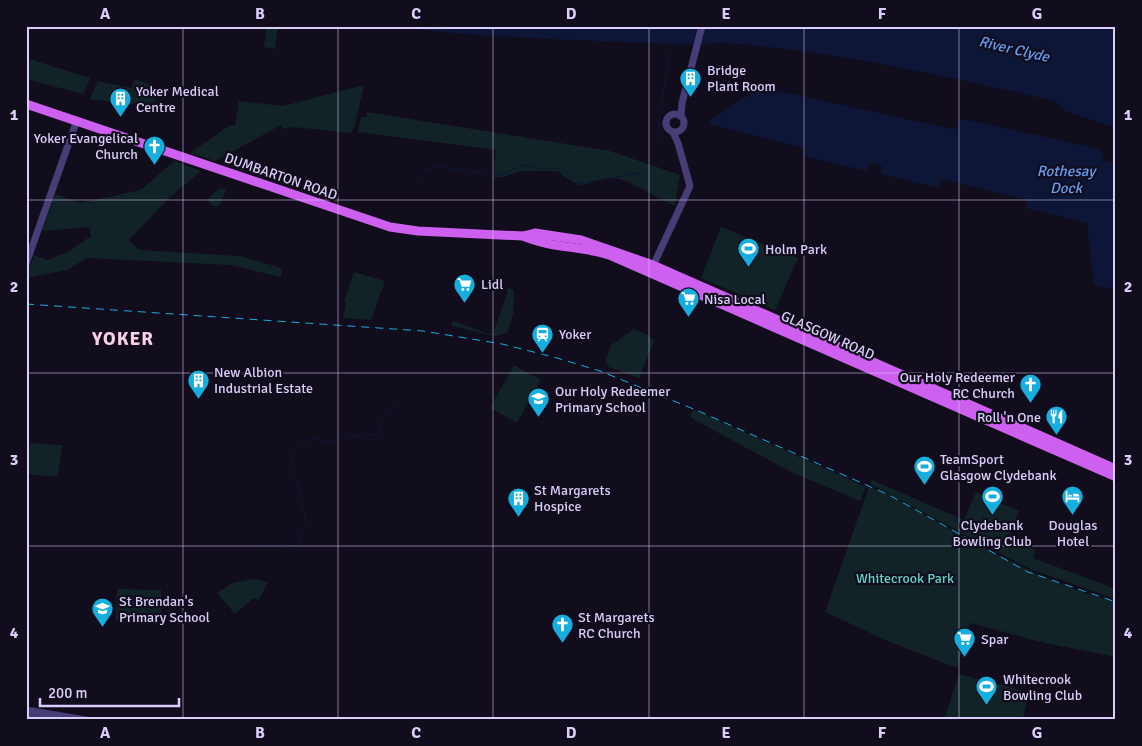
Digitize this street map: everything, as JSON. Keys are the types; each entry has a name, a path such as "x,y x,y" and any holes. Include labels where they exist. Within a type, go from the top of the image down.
{"main road":[{"name":"DUMBARTON ROAD","path":"26,104 397,228 418,231 523,236 535,233"},
{"name":"GLASGOW ROAD","path":"535,233 595,243 913,383 1116,469"},
{"name":"GLASGOW ROAD","path":"523,236 535,242 600,252 651,268"},
{"name":"GLASGOW ROAD","path":"913,383 1116,477"}],"street":[{"path":"677,115 682,103 702,26"},
{"path":"676,131 684,124 677,115"},
{"path":"676,131 666,128 665,122 667,117 677,115"},
{"path":"26,264 76,120"},
{"path":"651,268 690,186 676,131"},
{"path":"26,710 86,720"},
{"path":"26,717 45,720"}],"green space":[{"path":"267,26 278,27 275,47 278,49 264,47"},
{"path":"26,58 90,78 83,94 26,79"},
{"path":"135,79 162,89 152,106 150,106 151,110 148,109 149,106 143,104 142,107 140,103 126,104 124,116 115,113 118,103 90,99 98,81 131,88"},
{"path":"364,85 355,125 351,133 294,127 283,129 281,125 215,161 190,153 230,125 235,126 239,101 283,106"},
{"path":"367,112 610,151 680,175 675,206 615,178 597,180 581,185 568,179 558,171 521,171 502,177 493,177 496,150 358,132 361,117 366,117"},
{"path":"174,161 201,171 168,199 129,240 139,250 240,256 281,268 281,277 230,265 87,258 67,270 26,278 34,255 47,260 68,252 91,236 89,227 42,231 55,194 80,203 141,190"},
{"path":"220,188 226,190 220,205 217,207 211,205 208,198"},
{"name":"Holm Park","path":"721,227 798,258 775,310 701,278"},
{"path":"354,272 385,281 371,320 343,318 346,302 344,301"},
{"path":"509,288 514,290 513,315 507,333 496,336 451,326 453,321 489,334 493,333 508,291 506,290"},
{"path":"634,329 648,335 654,341 639,378 609,367 605,362 611,345"},
{"path":"514,365 541,380 517,423 490,408"},
{"path":"693,409 866,487 860,501 791,472 695,420 690,417"},
{"path":"30,443 62,445 58,477 26,474"},
{"path":"872,480 964,520 976,492 1019,511 1008,538 1036,550 1033,558 1116,589 1116,599 1030,569 870,484"},
{"name":"Whitecrook Park","path":"869,487 889,495 1000,556 1056,582 1116,602 1116,657 1045,643 970,623 957,668 890,642 825,612"},
{"path":"254,579 268,582 259,600 253,598 235,614 217,593 232,583"},
{"path":"117,589 161,590 161,621 116,621"},
{"name":"Whitecrook Bowling Club","path":"959,674 1029,692 1023,720 944,720"}],"water":[{"name":"River Clyde","path":"387,26 1116,26 1116,128 1065,111 1056,102 1029,95 908,69 816,53 728,43 694,45 540,38 463,34"},
{"name":"Rothesay Dock","path":"761,87 952,129 956,129 959,121 963,119 1100,149 1104,161 1116,164 1116,290 1094,285 1087,223 1026,208 1027,200 941,179 939,188 880,174 882,166 869,163 867,171 804,156 805,148 710,124 710,120"}],"waterway":[{"path":"659,146 658,130 671,43"},
{"path":"416,182 426,170 437,167 502,175 523,165 542,169 558,168 564,171 576,184 639,173"},
{"path":"259,545 294,549 299,547 301,542 298,531 304,525 305,519 292,459 295,446 311,439 331,441 347,436 380,434 381,421 392,411 395,404"}],"railway":[{"path":"26,304 423,331 502,344 557,358 600,371 696,410 889,495 1028,572 1116,602"}],"place":[{"name":"Bridge Plant Room","path":"691,97"},
{"name":"Yoker Medical Centre","path":"120,118"},
{"name":"Yoker Evangelical Church","path":"154,165"},
{"name":"Holm Park","path":"749,268"},
{"name":"Lidl","path":"465,303"},
{"name":"Nisa Local","path":"688,318"},
{"name":"Yoker","path":"543,353"},
{"name":"New Albion Industrial Estate","path":"198,399"},
{"name":"Our Holy Redeemer RC Church","path":"1031,404"},
{"name":"Our Holy Redeemer Primary School","path":"539,418"},
{"name":"Roll 'n One","path":"1057,436"},
{"name":"TeamSport Glasgow Clydebank","path":"924,486"},
{"name":"Clydebank Bowling Club","path":"992,516"},
{"name":"Douglas Hotel","path":"1073,516"},
{"name":"St Margarets Hospice","path":"518,517"},
{"name":"St Brendan's Primary School","path":"103,628"},
{"name":"St Margarets RC Church","path":"562,644"},
{"name":"Spar","path":"965,658"},
{"name":"Whitecrook Bowling Club","path":"987,706"}],"district":[{"name":"YOKER","path":"123,338"}]}
